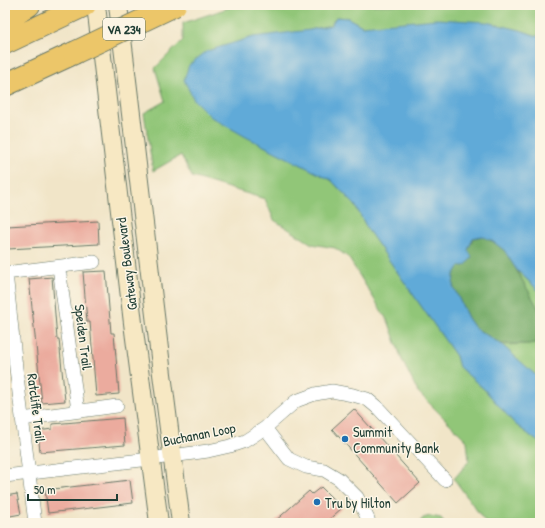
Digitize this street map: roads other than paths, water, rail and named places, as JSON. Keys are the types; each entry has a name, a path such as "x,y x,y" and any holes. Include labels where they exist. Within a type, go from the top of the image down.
{"highway":[{"path":"5,21 29,5"},
{"name":"VA 234","path":"5,85 175,5"},
{"path":"5,43 76,9"}],"street":[{"name":"Gateway Boulevard","path":"96,5 150,459 159,523"},
{"name":"Gateway Boulevard","path":"118,5 181,523"},
{"path":"6,273 94,262"},
{"name":"Speiden Trail","path":"59,267 78,412"},
{"name":"Ratcliffe Trail","path":"6,273 10,369 22,419 35,523"},
{"name":"Buchanan Loop","path":"5,476 150,459 208,451 230,446 245,441 265,428 296,401 315,394 332,391 367,399 379,409 445,480"},
{"path":"22,419 117,406"},
{"path":"265,428 289,459 306,467 324,470 339,479 357,498 369,523"}],"water":[{"path":"336,17 348,18 362,26 437,19 486,22 520,30 540,37 540,292 516,269 504,250 482,236 473,238 468,250 472,257 466,265 459,267 454,275 453,286 468,318 475,328 501,344 540,379 540,443 515,424 484,389 459,367 456,356 368,230 355,205 331,180 246,137 211,117 194,100 184,80 189,65 207,51 253,37 310,30 331,25"}],"place":[{"name":"Summit Community Bank","path":"345,439"},
{"name":"Tru by Hilton","path":"317,502"}]}
